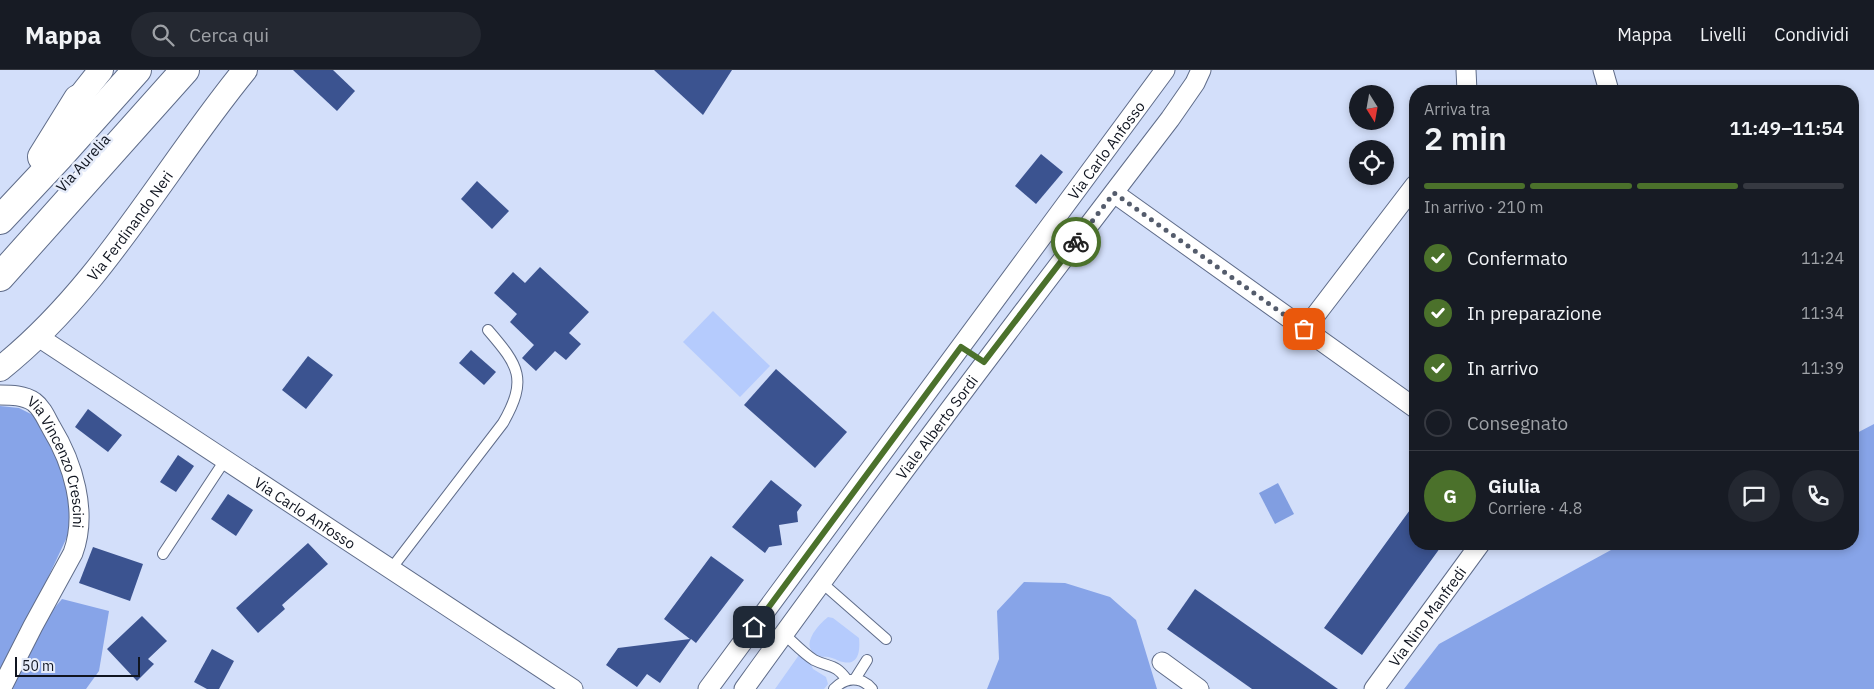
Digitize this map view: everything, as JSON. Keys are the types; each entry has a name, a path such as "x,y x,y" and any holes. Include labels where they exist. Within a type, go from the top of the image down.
{"highway":[{"name":"Via Aurelia","path":"0,220 137,70"},
{"name":"Via Aurelia","path":"0,256 167,70"},
{"path":"0,277 185,70"},
{"path":"0,220 78,99"}],"street":[{"path":"78,99 101,70"},
{"name":"Via Ferdinando Neri","path":"0,369 37,336 79,293 245,70"},
{"name":"Via Carlo Anfosso","path":"708,689 1165,70"},
{"name":"Viale Alberto Sordi","path":"744,689 984,362 1170,119 1195,83 1201,70"},
{"path":"1466,70 1467,85"},
{"path":"1603,70 1607,85"},
{"path":"1114,193 1409,404"},
{"path":"1304,329 1409,193"},
{"name":"Via Carlo Anfosso","path":"37,336 574,689"},
{"path":"961,347 984,362"},
{"name":"Via Vincenzo Crescini","path":"0,395 28,398 41,410 58,437 69,464 75,486 79,524 77,542 73,552 1,689"},
{"name":"Via Nino Manfredi","path":"1374,689 1476,550"},
{"path":"1162,662 1199,689"}],"lane":[{"path":"391,569 503,423 513,405 518,387 517,374 508,352 488,330"},
{"path":"162,554 225,460"},
{"path":"821,582 886,639"},
{"path":"784,634 813,659 835,666 851,679"},
{"path":"851,679 867,660"},
{"path":"834,689 841,682 851,679 862,681 872,689"}],"shaded area":[{"path":"713,311 770,366 740,397 683,342"},
{"path":"0,406 19,408 41,419 62,458 72,515 67,537 0,680"},
{"path":"1874,424 1874,689 1404,689 1439,644 1611,550 1859,550 1859,432"},
{"path":"1278,483 1294,514 1275,524 1259,493"},
{"path":"1024,582 1065,583 1110,597 1136,620 1157,689 987,689 999,659 997,611"},
{"path":"62,599 109,611 99,671 86,689 11,689 40,625"},
{"path":"828,617 833,618 859,638 858,655 853,661 849,663 842,662 830,657 819,656 812,651 810,641 812,636 815,630"},
{"path":"799,655 809,660 813,669 826,677 828,684 824,689 775,689"}],"building":[{"path":"293,70 333,70 355,91 337,111"},
{"path":"654,70 732,70 703,115"},
{"path":"1041,154 1063,172 1036,204 1015,186"},
{"path":"477,181 509,211 492,229 461,199"},
{"path":"540,267 589,312 569,333 581,344 566,360 555,351 536,371 522,358 534,345 510,322 517,314 494,293 513,272 525,283"},
{"path":"471,350 496,372 484,385 459,363"},
{"path":"308,356 333,375 306,409 282,390"},
{"path":"776,369 847,432 815,468 744,405"},
{"path":"88,409 122,435 108,452 75,427"},
{"path":"178,455 194,466 176,492 160,482"},
{"path":"771,480 802,505 797,512 798,522 779,525 782,545 769,547 765,553 732,527"},
{"path":"228,494 253,510 236,536 211,519"},
{"path":"1409,511 1409,550 1439,550 1362,655 1324,628"},
{"path":"308,543 328,564 282,605 285,609 258,633 236,608"},
{"path":"93,547 143,564 130,601 79,583"},
{"path":"711,556 744,580 696,643 691,639 660,683 647,674 637,687 606,665 618,648 690,639 664,619"},
{"path":"1195,589 1338,689 1252,689 1167,629"},
{"path":"142,616 167,641 148,659 154,664 137,681 107,649"},
{"path":"212,649 234,661 219,689 207,689 194,682"}],"way so far":[{"path":"1076,242 1114,193 1304,329"}],"route":[{"path":"754,627 961,347 984,362 1076,242"}]}
